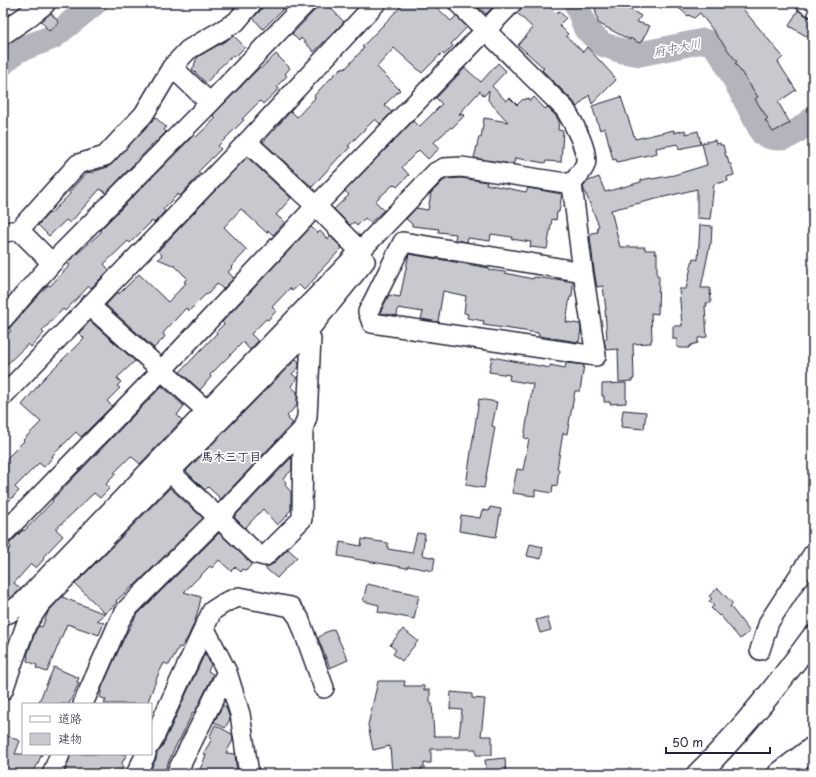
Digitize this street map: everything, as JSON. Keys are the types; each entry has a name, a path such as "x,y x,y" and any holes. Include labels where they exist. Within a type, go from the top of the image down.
{"main road":[{"path":"3,33 44,3"},
{"path":"698,774 749,720 813,637"},
{"path":"779,774 813,748"}],"street":[{"path":"52,263 11,231 78,164 105,156 144,114 172,67 188,50 236,22 252,3"},
{"path":"3,319 52,263 210,103 306,3"},
{"path":"3,396 247,142 376,3"},
{"path":"458,3 566,109 577,129 586,158 585,165 572,184 583,272 596,356 372,323 368,312 403,242 583,272"},
{"path":"3,534 162,370 316,206 512,3"},
{"path":"806,3 813,7"},
{"path":"172,67 210,103"},
{"path":"3,690 26,624 41,603 308,331 365,261 359,250 316,206 247,142"},
{"path":"26,624 6,614 23,602 207,411 359,250 436,172 444,168 462,167 572,184"},
{"path":"89,305 207,411"},
{"path":"170,472 257,554 265,556 302,519 303,429 307,417 310,339 308,331"},
{"path":"83,703 120,620 127,609 218,518 303,429"},
{"path":"760,650 769,622 813,554"},
{"path":"152,742 212,611 226,602 239,597 291,607 299,618 324,688"},
{"path":"204,628 227,672 240,714 249,774"},
{"path":"176,774 227,672"},
{"path":"52,774 60,755"},
{"path":"136,774 146,755"}],"building":[{"path":"263,3 289,3 263,29 253,18 261,10"},
{"path":"319,3 326,3 344,22 314,52 301,38 299,41 292,34 314,11"},
{"path":"404,3 432,3 451,21 456,16 467,27 451,44 453,46 444,55 442,53 422,73 394,48 377,67 400,90 384,105 392,112 380,124 375,119 348,146 350,147 312,187 263,142 291,111 297,117 315,98 314,96 319,90 341,68 342,69 343,67 345,69 364,48 362,47"},
{"path":"474,3 497,3 486,14"},
{"path":"523,3 546,3 556,13 559,11 566,18 559,25 568,34 566,36 583,52 587,47 616,80 592,104 589,95 577,107 573,101 542,70 544,68 518,45 533,28 517,13 523,6"},
{"path":"594,3 619,3 641,16 637,22 650,26 641,42 639,43 630,38 630,40 598,23"},
{"path":"673,3 738,3 783,57 778,62 796,90 778,102 790,123 773,132 765,120 768,119 755,99 758,97 735,63 737,62 700,13 694,18 689,15 688,16"},
{"path":"798,10 808,17 813,18 813,40 789,26"},
{"path":"51,13 59,23 49,31 41,21"},
{"path":"234,36 245,47 235,57 233,55 206,83 192,69 195,65 195,61 199,56"},
{"path":"276,54 290,68 285,74 287,76 277,86 279,89 263,104 260,101 242,119 244,120 218,146 221,149 198,172 200,174 180,196 178,194 163,209 165,211 154,223 152,221 130,243 128,241 104,264 109,270 91,288 89,286 65,311 63,309 42,331 44,333 31,347 28,344 3,368 3,338 11,331 9,329 12,325 48,285 50,286 70,265 67,263 101,232 100,230 194,135 196,137 216,118 213,115 259,68 260,69"},
{"path":"498,63 506,71 492,86 506,101 510,98 517,105 523,99 524,100 527,98 530,101 534,97 545,109 547,107 556,116 559,121 558,130 563,131 561,162 546,161 545,163 515,158 514,163 511,164 474,158 479,137 481,138 484,118 508,122 488,100 489,90 484,96 480,91 459,114 465,115 452,128 451,127 434,142 440,148 428,159 419,150 402,167 409,175 397,187 394,184 375,201 384,210 370,223 365,218 357,226 354,222 350,225 334,209 349,195 345,191 413,121 419,127 442,104 436,98 465,68 481,82"},
{"path":"621,97 635,139 674,130 674,133 685,130 686,134 698,131 701,144 679,149 678,144 656,148 657,153 617,162 616,159 613,160 605,128 600,130 592,106"},
{"path":"155,117 166,127 164,130 166,132 106,193 100,189 70,223 66,220 49,236 38,225 70,194 69,192 86,173 93,173 108,167 113,163"},
{"path":"715,140 716,144 720,143 720,145 723,145 726,157 727,156 729,164 731,164 734,175 727,177 728,181 714,184 710,219 697,218 697,189 611,210 620,247 645,247 645,250 655,250 655,253 657,253 657,276 659,276 658,314 651,313 651,343 633,344 634,379 632,379 632,381 619,382 618,349 606,350 604,339 607,339 606,310 603,286 597,287 594,270 590,236 591,233 598,232 597,227 599,226 583,187 588,181 599,177 605,192 641,182 641,180 674,175 707,165 702,143"},
{"path":"247,157 291,198 276,215 285,222 273,235 268,230 267,233 241,209 224,227 247,250 228,272 234,278 223,289 217,284 189,311 186,308 164,332 163,334 165,336 154,348 106,305 118,292 119,294 139,274 168,302 186,283 184,282 187,278 175,266 158,259 162,255 158,251"},
{"path":"461,178 487,182 486,184 526,192 528,188 562,194 556,220 552,219 547,249 530,247 531,242 491,234 490,241 468,238 467,242 455,240 456,234 438,232 439,229 412,226 412,224 406,219 416,208 428,210 431,193 443,181 447,179"},
{"path":"700,225 712,226 711,244 701,288 710,288 711,303 706,303 707,306 705,306 707,337 698,338 698,343 691,345 689,348 679,348 677,347 677,339 673,339 673,326 682,326 679,289 686,289 693,258 698,260"},
{"path":"311,227 318,233 320,231 328,239 330,236 342,248 304,290 299,285 292,291 290,288 272,307 276,311 268,320 266,319 251,334 258,341 250,350 243,342 210,375 211,377 200,390 180,372 217,333 216,332 224,324 222,322"},
{"path":"409,254 489,268 489,270 505,272 533,279 534,277 573,282 572,297 570,297 566,322 580,324 581,329 579,342 539,336 538,333 483,325 484,321 467,318 468,314 464,313 466,296 443,291 438,322 421,319 423,312 398,308 397,316 380,313 389,295 400,297"},
{"path":"90,321 135,361 117,378 121,382 117,386 120,388 107,401 112,406 81,437 76,432 52,456 53,457 44,467 39,463 15,487 19,491 3,507 3,462 41,422 22,405 45,377 84,338 79,333"},
{"path":"492,357 550,368 550,365 565,368 566,363 584,365 580,391 575,391 567,434 563,433 557,469 559,469 557,486 553,485 552,493 535,490 535,496 512,493 517,469 523,470 529,439 524,438 533,384 509,380 510,375 489,372"},
{"path":"296,359 299,362 299,367 292,374 297,378 291,386 297,392 297,405 287,416 293,423 221,499 208,487 205,490 186,471"},
{"path":"626,383 626,403 610,404 610,402 604,402 604,396 602,396 602,384"},
{"path":"162,386 184,406 177,415 182,420 140,464 131,456 114,473 116,474 106,484 110,488 100,498 94,493 56,529 63,536 43,557 44,559 36,568 31,564 14,583 21,589 11,598 5,593 3,595 3,556 11,547 9,545 11,542 23,530 24,531"},
{"path":"479,399 497,402 492,426 495,427 484,488 466,485"},
{"path":"623,410 646,412 644,429 621,427"},
{"path":"292,457 292,470 283,479 286,482 285,485 291,492 291,510 287,514 288,515 277,525 263,509 245,528 234,517"},
{"path":"170,488 203,518 105,613 75,584"},
{"path":"490,507 501,509 496,537 459,531 461,515 480,518 482,510 489,511"},
{"path":"219,533 252,564 246,571 243,569 241,572 235,567 231,571 219,560 212,568 210,566 184,592 201,597 195,621 188,637 181,648 179,647 169,665 164,663 147,703 104,703 106,700 100,697 102,687 125,636 136,616"},
{"path":"417,533 425,534 422,555 435,558 433,571 338,556 340,542 361,546 362,539 388,543 388,549 412,553"},
{"path":"530,544 543,547 541,559 527,556"},
{"path":"288,549 297,557 277,578 265,568 273,564"},
{"path":"367,584 419,595 414,619 378,612 379,605 363,601"},
{"path":"718,588 733,604 730,606 750,632 740,639 720,615 719,616 711,608 714,606 709,601 712,599 709,596"},
{"path":"62,597 105,614 97,620 104,623 99,635 67,624 47,672 36,668 37,665 27,661 27,656 36,630 39,626 42,627 48,612"},
{"path":"547,617 551,630 540,633 536,620"},
{"path":"334,629 348,660 330,668 318,638 324,633"},
{"path":"403,629 418,641 402,661 393,654 396,650 390,645"},
{"path":"205,653 211,665 208,671 213,674 211,679 195,712 193,712 178,741 163,774 148,774 156,759 157,753 161,749"},
{"path":"54,667 79,678 77,682 79,683 69,703 38,703"},
{"path":"378,681 405,681 404,686 424,686 424,690 430,690 434,736 459,736 462,710 450,709 451,692 472,694 472,698 485,699 481,736 492,736 492,755 476,755 476,749 431,749 431,763 424,763 424,768 421,768 421,772 392,773 390,746 373,750 368,725"},
{"path":"223,705 226,707 230,719 225,728 214,722"},
{"path":"215,725 232,734 233,740 226,753 235,754 237,774 198,774 206,755 203,754 212,739 209,738"},
{"path":"3,734 20,741 15,754 42,755 33,774 3,774"},
{"path":"71,755 126,755 121,765 123,766 119,774 64,774"},
{"path":"505,758 506,774 487,774 485,760"}],"waterway":[{"name":"府中大川","path":"3,63 16,51 53,37 95,3"},
{"name":"府中大川","path":"576,3 586,29 602,44 622,51 640,54 703,41 712,43 722,55 763,134 771,137 784,138 790,136 813,119"}],"district":[{"name":"馬木三丁目","path":"231,456"}]}
